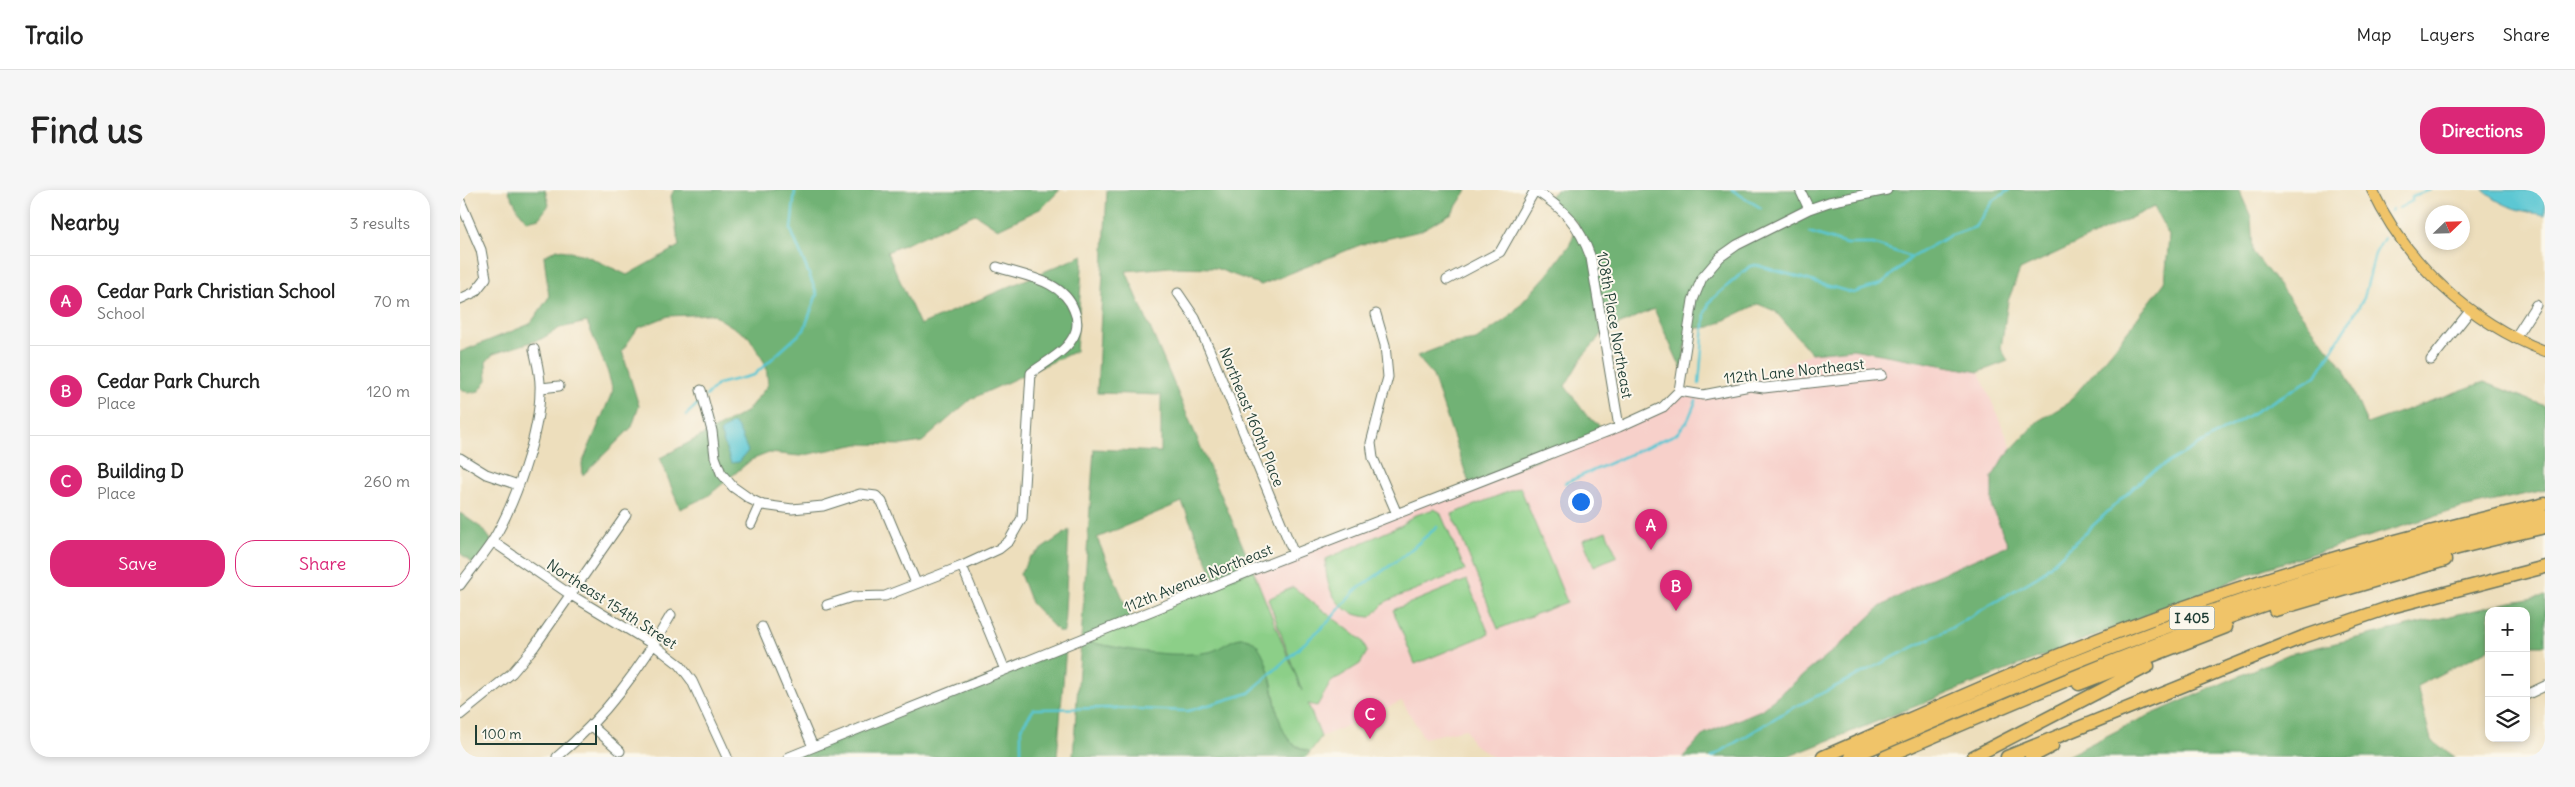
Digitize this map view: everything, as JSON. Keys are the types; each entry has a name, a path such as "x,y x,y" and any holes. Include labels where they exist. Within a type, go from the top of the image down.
{"highway":[{"name":"I 405","path":"1823,757 2064,654 2177,609 2353,552 2545,504"},
{"name":"I 405","path":"1851,757 2061,668 2203,613 2315,576 2400,552 2545,516"},
{"name":"I 405","path":"1885,757 2115,660 2262,606 2408,561 2545,527"},
{"name":"I 405","path":"1904,757 2060,691 2235,624 2469,553 2545,535"},
{"path":"2008,757 2115,715 2303,636 2391,607 2545,568"},
{"path":"1973,757 2127,676 2218,638 2235,624"},
{"path":"2031,757 2115,715"}],"main road":[{"path":"2372,190 2408,248 2433,277 2470,310 2515,338 2545,352"}],"street":[{"path":"1448,280 1500,252 1535,190"},
{"name":"108th Place Northeast","path":"1535,190 1569,215 1584,238 1588,251 1618,428"},
{"path":"1800,190 1810,209"},
{"path":"1679,391 1693,300 1702,278 1720,257 1737,245 1810,209 1829,202 1887,190"},
{"path":"460,201 481,250 486,278 476,292 460,299"},
{"path":"827,605 852,597 885,596 962,566 999,549 1017,529 1022,518 1031,373 1072,340 1076,330 1077,317 1063,291 1047,283 997,267"},
{"name":"Northeast 160th Place","path":"1178,293 1195,318 1209,349 1294,554"},
{"path":"2515,338 2536,305"},
{"path":"2431,360 2470,310"},
{"path":"1376,314 1385,345 1388,377 1371,443 1373,458 1397,514"},
{"path":"460,585 492,541 518,485 536,424 540,388 534,349"},
{"name":"112th Lane Northeast","path":"1679,391 1703,395 1750,386 1764,388 1882,375"},
{"path":"540,388 559,386"},
{"path":"701,390 712,431 715,457 721,473 733,487 760,504 792,509 823,506 860,494 876,496 882,502 916,583"},
{"name":"112th Avenue Northeast","path":"789,757 1294,554 1618,428 1663,408 1679,391"},
{"path":"460,458 486,474 518,485"},
{"path":"750,524 760,504"},
{"path":"460,715 512,673 534,647 626,515"},
{"name":"Northeast 154th Street","path":"492,541 571,595 654,644 680,665 692,681 727,757"},
{"path":"962,566 1005,670"},
{"path":"557,757 592,726 625,687 671,615"},
{"path":"762,627 813,747"},
{"path":"2530,693 2545,686"},
{"path":"592,726 620,750"}],"shaded area":[{"path":"1853,349 1979,372 2012,449 1992,477 1992,508 2008,545 1929,579 1880,607 1841,644 1761,710 1704,734 1683,757 1493,757 1472,743 1466,729 1424,738 1402,701 1321,737 1253,570 1649,415 1679,391 1716,393 1811,353"}],"green space":[{"path":"508,190 545,190 549,205 539,218 527,221 519,211"},
{"path":"674,190 1060,190 1042,208 998,229 975,214 887,252 920,325 1083,255 1076,351 971,399 922,442 903,445 858,444 800,456 769,453 751,460 708,496 680,509 660,458 746,412 768,385 766,365 749,337 712,314 668,316 638,328 622,351 639,406 632,427 583,475 582,464 613,390 607,370 587,322 560,328 541,339 493,354 486,362 487,380 479,391 469,393 460,388 460,352 530,324 549,297 544,256 557,249 585,255 627,275 679,246 671,196"},
{"path":"1107,190 1467,190 1452,213 1420,231 1360,245 1261,285 1215,268 1170,267 1126,271 1253,570 1217,585 1182,502 1097,538 1132,620 1081,641 1145,652 1193,654 1209,652 1235,639 1245,638 1251,640 1259,648 1265,659 1279,718 1284,731 1292,743 1310,752 1306,757 1073,757 1094,449 1161,452 1161,395 1097,393"},
{"path":"1557,190 2239,190 2251,217 2253,252 2344,369 2367,424 2484,382 2545,406 2545,490 2462,508 2263,569 1787,757 1683,757 1704,734 1761,710 1841,644 1880,607 1929,579 2008,545 1992,508 1992,477 2006,455 2038,421 2067,404 2112,351 2165,282 2169,236 2154,207 2020,270 2008,301 2001,348 2008,361 1979,372 1853,349 1811,353 1775,311 1758,304 1710,327 1688,329 1682,370 1654,309 1605,331 1583,356 1565,386 1587,416 1608,432 1470,486 1433,376 1417,356 1449,344 1476,340 1509,317 1547,275 1570,244 1578,223 1545,200"},
{"path":"1520,487 1567,602 1498,629 1452,514"},
{"path":"1434,509 1440,512 1465,570 1387,601 1371,617 1350,612 1335,599 1328,581 1326,559 1402,525 1413,516"},
{"path":"460,513 483,529 492,541 474,565 460,553"},
{"path":"1069,530 1064,632 1059,632 1031,603 1020,574 1030,557"},
{"path":"1606,531 1617,556 1594,566 1583,540"},
{"path":"1253,570 1302,691 1268,599 1293,587 1363,641 1367,652 1360,664 1331,682 1317,706 1308,704 1321,737 1310,752 1291,743 1280,727 1272,683 1261,653 1239,638 1211,652 1196,655 1146,653 1080,641"},
{"path":"1467,580 1489,634 1415,664 1393,610"},
{"path":"2545,596 2545,645 2530,645 2530,607 2488,607"},
{"path":"2485,608 2485,651 2417,686 2431,740 2455,757 2065,757 2132,723 2289,654"},
{"path":"1066,647 1057,757 789,757"}],"water":[{"path":"2483,190 2545,190 2545,215 2528,212 2497,201"},
{"path":"733,423 738,428 748,451 739,462 731,463 720,432"}],"waterway":[{"path":"706,396 718,384 754,375 804,330 817,294 791,230 795,190"},
{"path":"1732,190 1761,208"},
{"path":"1699,384 1705,313 1710,301 1750,266 1756,265 1853,293 1881,284 1912,257 1949,236 1975,227 1993,201 2009,190"},
{"path":"2399,208 2412,201 2412,196 2430,190"},
{"path":"1809,232 1846,244 1873,244 1912,257"},
{"path":"1712,757 1785,712 1951,628 2039,576 2147,475 2316,376 2364,298 2375,254 2384,238"},
{"path":"686,415 702,400"},
{"path":"1565,483 1676,434 1687,422 1696,401"},
{"path":"1021,757 1021,728 1034,709 1114,708 1188,711 1249,693 1328,622 1355,591 1402,557 1437,527"}],"place":[{"name":"Cedar Park Christian School","path":"1651,550"},
{"name":"Cedar Park Church","path":"1676,611"},
{"name":"Building D","path":"1370,739"}]}
